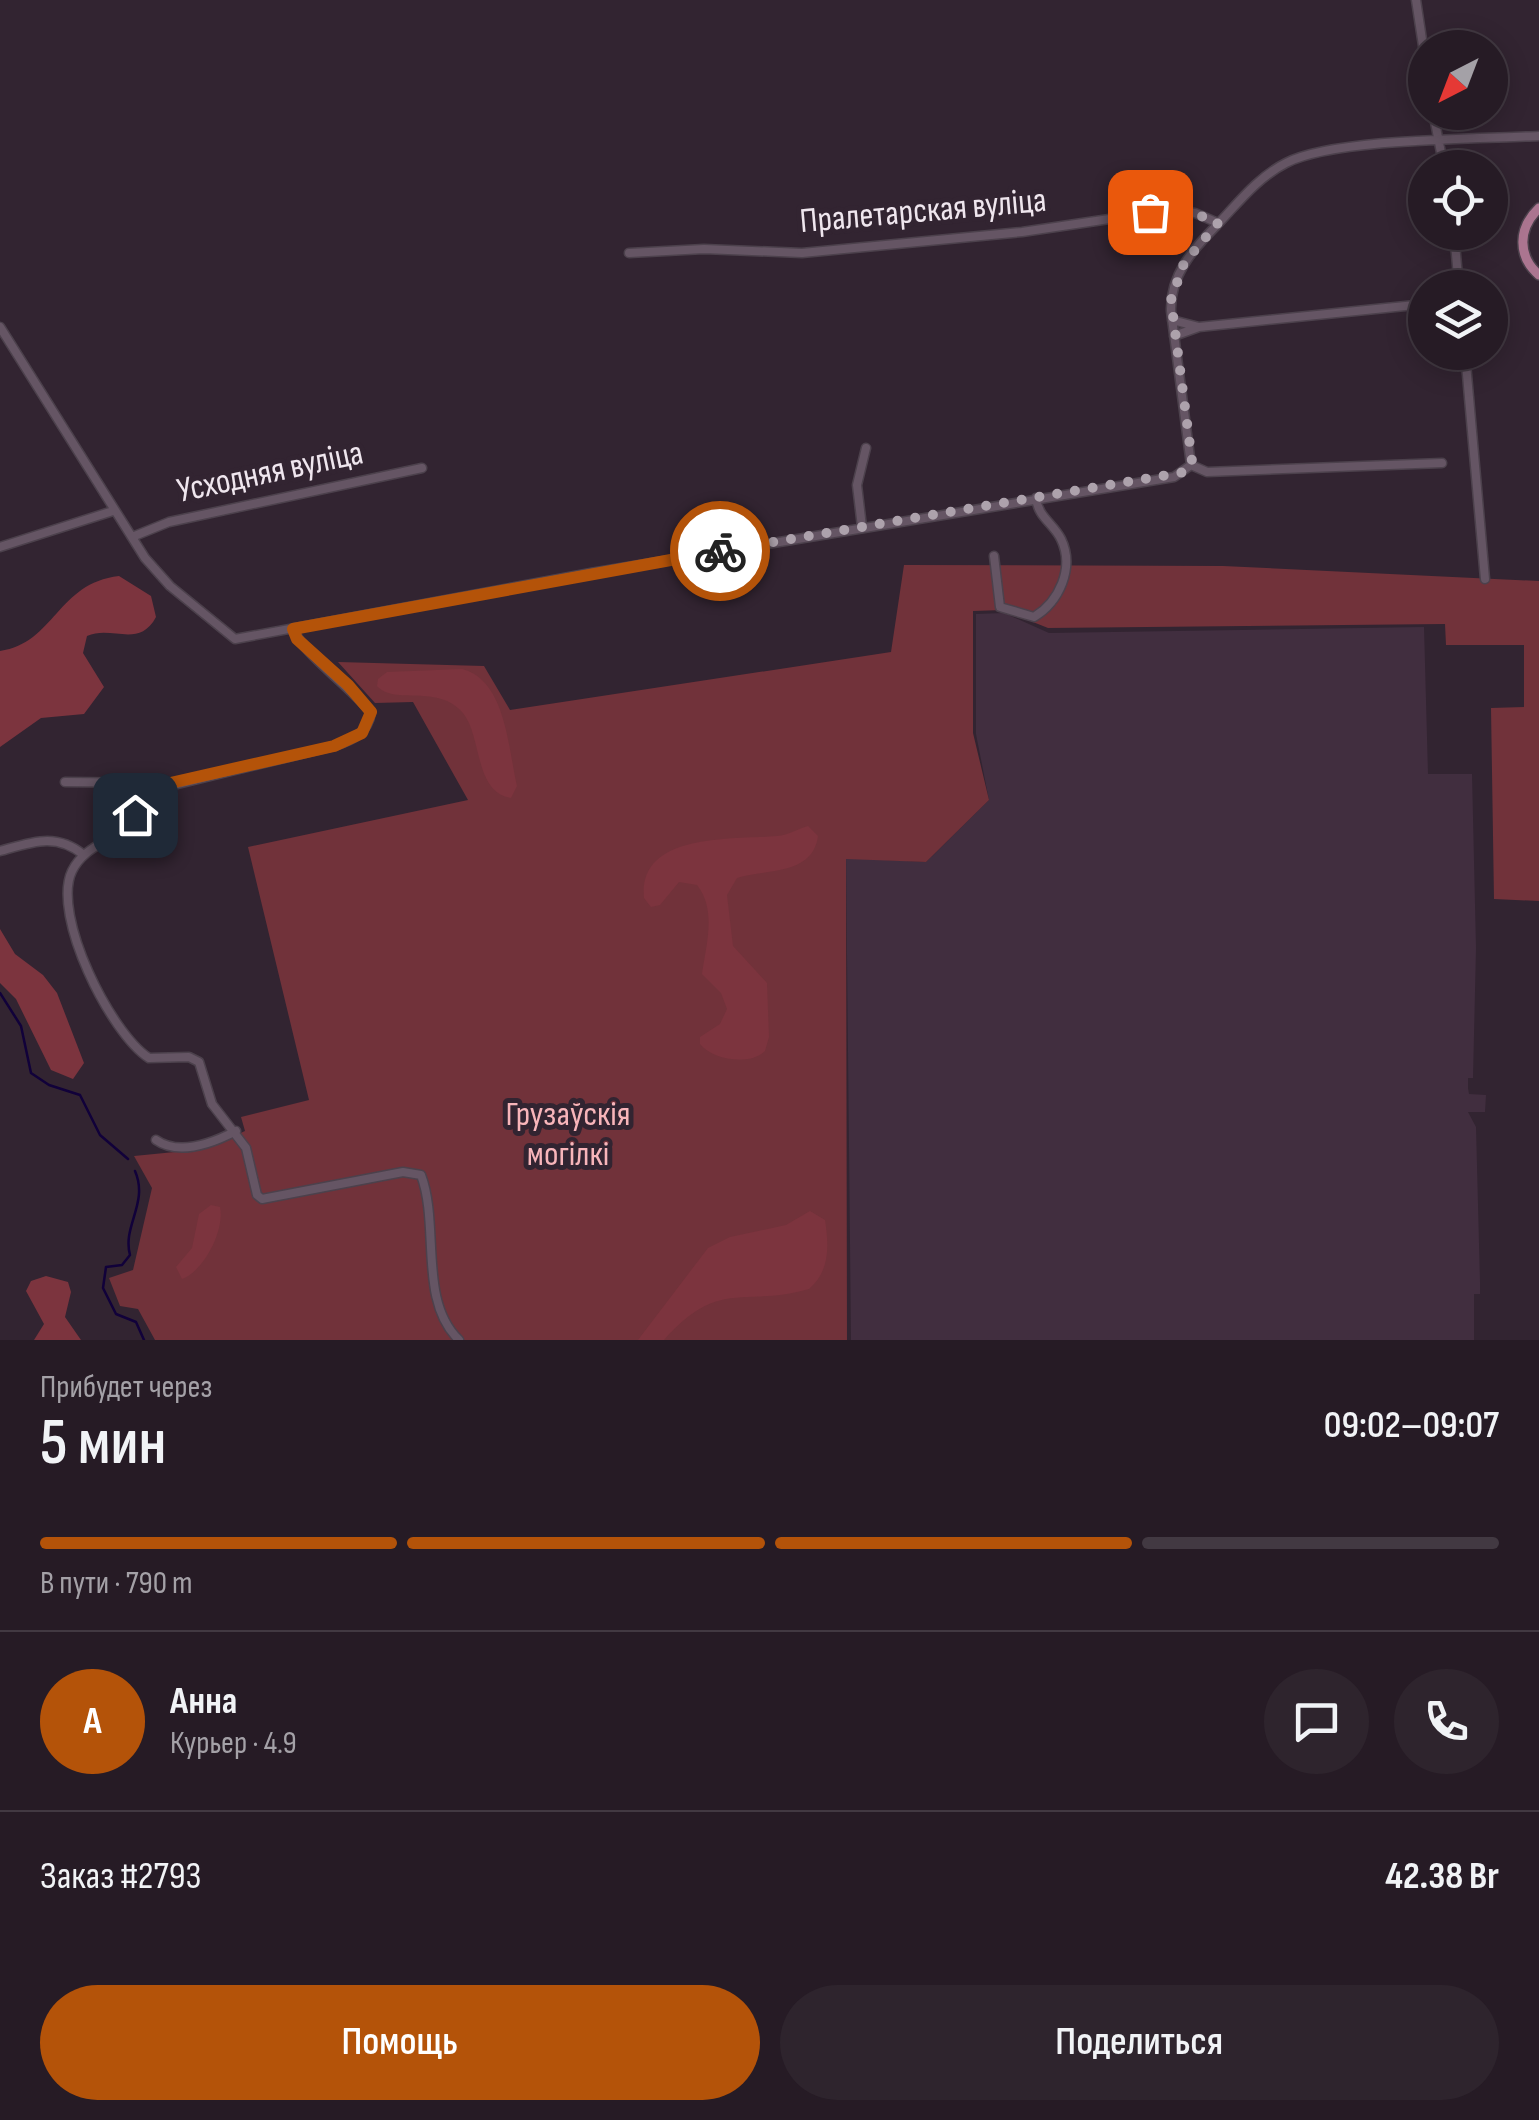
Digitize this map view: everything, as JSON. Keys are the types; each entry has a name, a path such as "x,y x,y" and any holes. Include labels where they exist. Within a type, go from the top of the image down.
{"main road":[{"path":"1539,208 1526,224 1522,244 1528,264 1539,275"}],"street":[{"path":"1416,0 1421,30"},
{"path":"1437,130 1441,150"},
{"path":"1191,465 1171,300 1178,276 1218,223 1263,178 1293,160 1337,151 1539,136"},
{"name":"Пралетарская вуліца","path":"629,253 802,252 1022,232 1172,210 1194,213 1218,223"},
{"path":"1173,328 1408,306"},
{"path":"0,327 113,511 162,578 228,636 244,638 862,526 1174,477 1191,465"},
{"path":"1173,328 1199,327"},
{"path":"1467,370 1485,580"},
{"path":"862,526 857,485 866,448"},
{"path":"1191,465 1207,472 1442,463"},
{"name":"Усходняя вуліца","path":"132,538 169,522 422,468"},
{"path":"994,556 1000,607 1034,617 1049,608 1062,586 1064,549 1037,508 1036,498"},
{"path":"0,547 113,511"},
{"path":"65,782 166,784 334,746 362,733 371,712 348,685 297,639 293,629"},
{"path":"166,784 148,795 122,829 84,855 70,874 68,901 86,963 106,1008 127,1039 149,1058 189,1058 199,1062 212,1104 238,1135 251,1160 253,1189 262,1199 403,1172 421,1175 443,1316 460,1340"},
{"path":"0,851 44,839 69,845 84,855"},
{"path":"156,1140 182,1147 238,1135"}],"shaded area":[{"path":"119,576 151,596 156,617 142,632 87,636 83,653 104,687 84,714 41,718 0,747 0,651 33,637 82,590"},
{"path":"1004,613 1049,633 1424,627 1428,774 1472,774 1476,948 1473,1078 1468,1078 1468,1088 1469,1094 1486,1095 1485,1112 1468,1112 1476,1127 1480,1294 1474,1294 1474,1340 851,1340 846,858 926,862 989,800 976,734 976,614"},
{"path":"462,669 488,687 503,717 517,786 511,798 499,794 491,785 469,723 453,704 442,699 385,692 377,686 378,679 387,672"},
{"path":"808,826 818,836 807,858 786,869 737,878 727,895 733,946 767,983 769,1037 765,1051 758,1056 741,1060 713,1054 700,1044 700,1037 720,1024 727,1009 721,993 702,974 709,928 707,905 697,885 679,882 660,905 651,907 644,898 646,877 656,861 672,850 714,840 781,835"},
{"path":"0,929 15,954 43,975 57,993 84,1063 73,1079 51,1070 16,999 0,983"},
{"path":"211,1205 220,1207 216,1238 198,1268 182,1279 176,1267 192,1248 199,1214"},
{"path":"810,1211 825,1220 827,1249 821,1274 809,1289 717,1301 684,1320 664,1340 638,1340 708,1248 730,1237 786,1225"},
{"path":"46,1276 68,1282 71,1292 65,1317 81,1340 34,1340 44,1324 26,1291 31,1281"}],"green space":[{"name":"Грузаўскія могілкі","path":"904,565 1223,566 1539,581 1539,901 1494,899 1491,708 1524,707 1524,645 1446,645 1445,624 1048,628 1003,610 973,611 973,733 989,800 926,862 846,859 847,1340 155,1340 138,1309 120,1306 109,1278 133,1270 152,1188 134,1156 205,1149 245,1131 241,1117 309,1100 248,847 468,800 413,702 375,703 338,662 484,666 510,710 891,652"}],"waterway":[{"path":"0,993 21,1026 31,1073 49,1085 80,1095 100,1135 128,1159"},
{"path":"135,1171 139,1194 129,1234 130,1255 122,1265 106,1267 103,1288 116,1314 136,1322 144,1340"}],"way so far":[{"path":"720,551 1174,477 1185,472 1192,461 1171,300 1184,263 1218,223 1194,213 1150,212"}],"route":[{"path":"135,815 148,795 166,784 334,746 362,733 371,712 348,685 297,639 293,629 720,551"}]}
